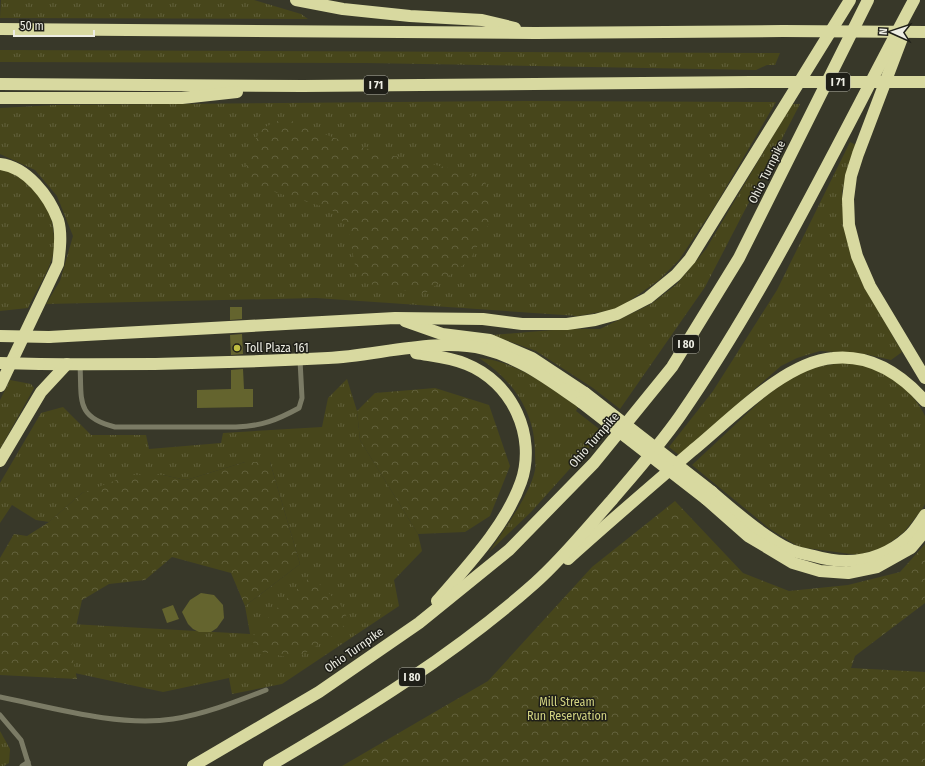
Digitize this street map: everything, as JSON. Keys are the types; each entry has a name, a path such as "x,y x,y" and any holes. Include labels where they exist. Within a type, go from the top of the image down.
{"highway":[{"path":"296,0 344,9 410,16 482,20 535,33"},
{"path":"0,336 48,337 395,318 483,319 522,324 567,324 595,320 617,314 648,298 676,275 694,253 850,0"},
{"name":"Ohio Turnpike","path":"193,766 319,692 419,623 509,550 594,463 672,367 739,258 868,0"},
{"path":"915,0 858,154 851,176 848,199 849,225 857,256 870,286 925,378"},
{"name":"I 80","path":"269,766 391,692 461,642 536,582 589,526 643,463 678,419 709,372 770,271 915,0"},
{"path":"0,29 535,33 925,32"},
{"name":"I 71","path":"0,84 303,86 925,82"},
{"path":"0,98 182,98 303,86"},
{"path":"0,164 6,164 25,174 45,194 58,221 61,243 58,264 0,386"},
{"path":"395,318 442,334 490,340 532,358 709,496 752,526 791,550 832,561 849,562 869,559 891,550 909,536 925,516"},
{"path":"0,363 80,364 329,358 445,346 484,349 522,362 583,398"},
{"path":"401,350 446,358 466,364 486,374 502,389 515,407 523,429 526,452 521,482 508,508 480,551 419,623"},
{"path":"536,582 564,563 618,514 758,395 790,372 815,361 834,358 865,360 900,376 925,401"},
{"path":"0,461 42,392 67,364"},
{"path":"709,496 748,536 793,563 820,571 848,573 877,567 911,548 925,531"}],"lane":[{"path":"80,364 82,404 87,413 99,423 115,427 252,426 274,421 299,408 302,398 300,359"},
{"path":"0,697 116,719 143,721 171,719 197,714 266,690"},
{"path":"0,715 21,740 28,764 22,766"}],"green space":[{"path":"1,0 254,0 301,14 308,19 0,18"},
{"path":"0,50 780,53 775,65 767,65 756,70 366,63 0,62"},
{"path":"524,101 776,102 715,206 679,260 659,280 618,309 578,316 316,298 46,304 60,281 73,236 57,196 35,170 0,154 0,108 56,105"},
{"path":"792,104 800,104 705,287 620,409 593,388 536,351 492,335 565,329 600,329 651,304 677,284 706,249"},
{"path":"284,118 332,137 369,149 447,168 485,180 491,220 470,260 424,294 358,282 348,227 331,209 245,183 247,156 261,129"},
{"path":"850,142 856,145 842,192 850,251 867,291 902,352 891,360 865,354 820,351 797,358 781,366 679,455 669,447 713,391 777,290"},
{"path":"0,168 22,178 32,185 45,199 54,232 54,249 51,262 28,308 0,311"},
{"path":"479,358 493,360 519,369 543,383 578,407 576,411 603,432 531,512 489,552 528,490 535,470 534,440 527,412 512,387"},
{"path":"848,362 872,368 891,377 911,394 925,416 925,504 904,532 883,548 858,555 799,547 770,529 692,465 766,396 796,374 814,367"},
{"path":"347,379 357,411 360,440 418,534 422,551 394,580 399,606 282,684 232,694 229,678 163,692 0,657 0,620 250,634 245,606 300,564 270,462 245,462 186,480 163,475 82,493 49,522 36,520 12,505 0,523 0,483 41,413 63,407 91,435 146,435 149,449 221,443 223,433 322,427 328,398"},
{"path":"10,380 31,384 34,388 0,449 0,400"},
{"path":"435,388 489,405 510,466 490,516 465,532 418,534 360,440 357,411 375,393"},
{"path":"245,462 270,462 300,564 245,606 231,573 172,557 145,580 109,584 82,600 71,649 77,679 0,675 0,558 14,534 27,536 49,522 82,493 130,475 163,475 186,480"},
{"name":"Mill Stream Run Reservation","path":"675,501 743,573 789,591 848,585 900,572 925,544 925,603 855,656 851,668 925,672 925,766 342,766 488,681 592,567"},
{"path":"311,576 340,604 349,621 334,635 295,659 259,651 251,639 271,614"},
{"path":"0,731 10,749 9,763 4,766 0,766"}],"building":[{"path":"230,307 242,307 242,319 230,320"},
{"path":"242,334 243,354 231,355 230,335"},
{"path":"243,369 244,389 253,389 253,407 197,408 197,390 231,389 231,370"},
{"path":"201,593 214,595 223,605 224,618 217,628 211,632 199,632 193,629 188,624 182,612 190,600"},
{"path":"173,605 179,619 167,623 162,609"}],"place":[{"name":"Toll Plaza 161","path":"237,348"}]}
